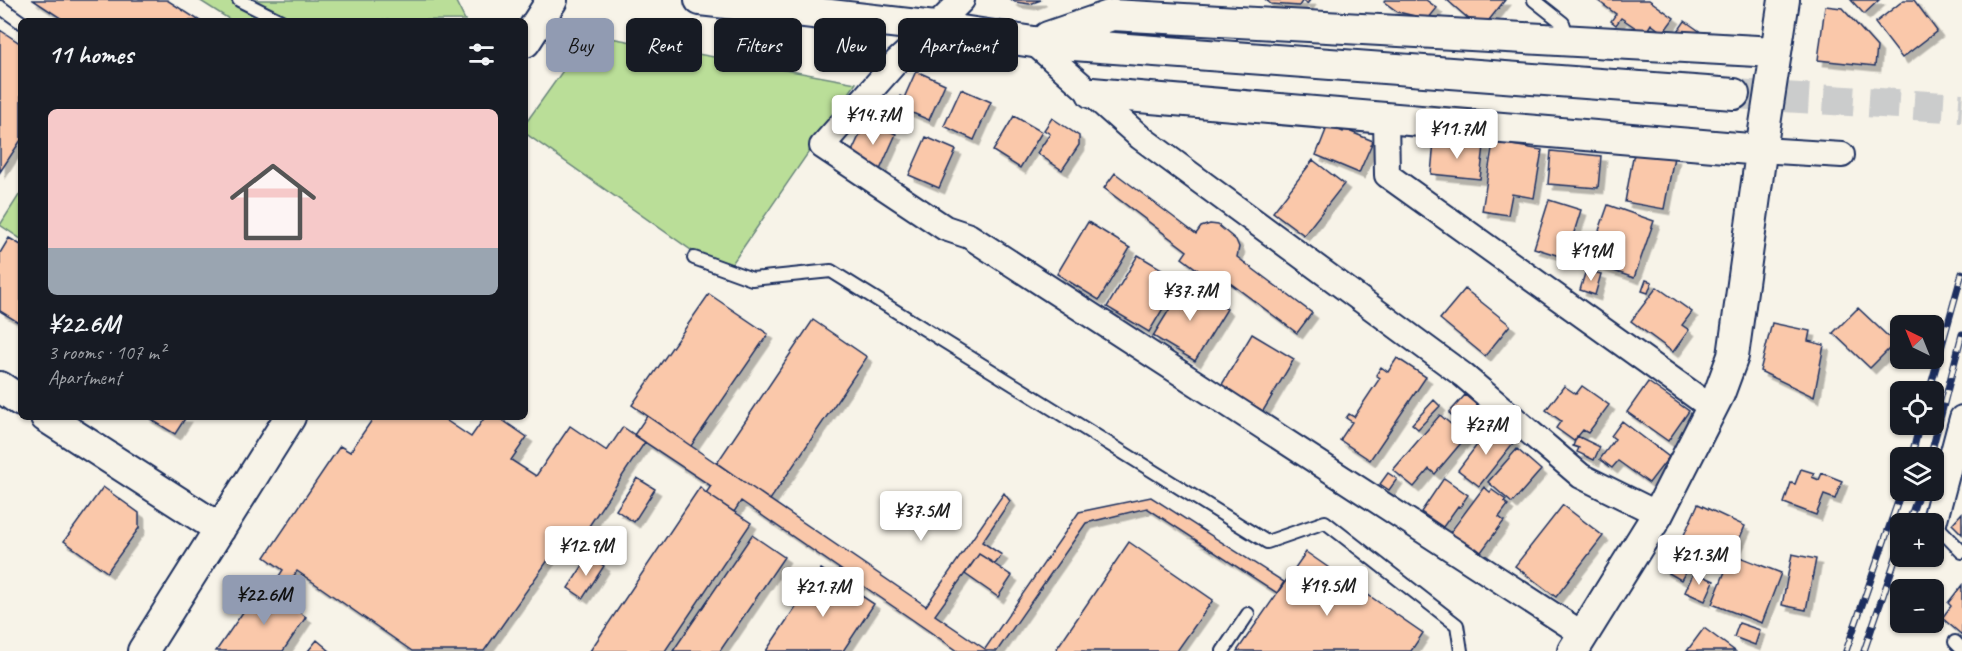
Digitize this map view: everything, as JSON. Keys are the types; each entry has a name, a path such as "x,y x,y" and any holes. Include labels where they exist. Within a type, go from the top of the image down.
{"street":[{"path":"528,37 552,0"},
{"path":"700,0 898,23"},
{"path":"945,18 962,0"},
{"path":"898,60 822,146 945,228 969,236 1579,643 1658,514 1712,408 1733,356 1784,0"},
{"path":"1033,42 1112,15 1159,14 1776,52"},
{"path":"1018,40 1734,94"},
{"path":"1033,42 1140,137 1463,375 1581,476 1658,514"},
{"path":"1092,93 1842,155"},
{"path":"1386,118 1387,176 1712,408"},
{"path":"0,387 18,399"},
{"path":"1937,513 1962,418"},
{"path":"51,420 220,529"},
{"path":"143,651 288,420"}],"lane":[{"path":"239,0 275,18"},
{"path":"1534,0 1563,23 1569,41"},
{"path":"0,7 18,20"},
{"path":"694,258 752,279 831,271 1267,542 1325,522 1457,625 1461,651"},
{"path":"1944,533 1962,552"},
{"path":"1223,651 1248,614"}],"green space":[{"path":"199,0 455,0 464,18 227,18"},
{"path":"614,39 626,41 626,72 702,72 702,55 714,57 714,72 796,72 856,83 725,274 528,135 528,120 562,72 614,72"},
{"path":"18,197 18,237 0,225"}],"building":[{"path":"33,0 167,0 195,18 60,18"},
{"path":"1012,0 1041,0 1030,4"},
{"path":"1266,0 1303,0 1299,6 1271,4"},
{"path":"1385,0 1426,0 1437,8 1428,19 1398,12 1384,2"},
{"path":"1447,0 1505,0 1489,20 1470,20"},
{"path":"1599,0 1649,0 1674,18 1663,33 1651,24 1645,34 1621,18 1616,25 1611,21 1616,14"},
{"path":"1851,0 1879,0 1864,14"},
{"path":"1904,0 1914,0 1937,31 1902,58 1875,23"},
{"path":"1825,6 1842,8 1877,47 1875,66 1818,60"},
{"path":"1685,21 1708,37 1676,34"},
{"path":"0,30 18,42 18,145 0,172"},
{"path":"916,72 945,84 929,120 896,106 900,96 904,98"},
{"path":"961,89 991,102 974,140 944,126"},
{"path":"1014,116 1042,132 1020,168 993,151"},
{"path":"1052,118 1079,136 1079,145 1062,170 1037,153 1050,134 1044,130"},
{"path":"866,121 896,134 879,172 849,158"},
{"path":"1328,125 1343,132 1345,127 1353,128 1351,132 1373,141 1359,173 1316,155"},
{"path":"926,137 956,150 939,188 909,175"},
{"path":"1434,141 1484,146 1480,179 1431,174"},
{"path":"1493,142 1542,150 1534,198 1512,194 1508,215 1482,211"},
{"path":"1551,151 1601,156 1598,188 1548,184"},
{"path":"1638,151 1674,157 1664,209 1625,202 1633,157"},
{"path":"1313,160 1344,184 1304,235 1273,212"},
{"path":"1115,173 1196,234 1201,227 1210,224 1218,225 1236,240 1239,247 1237,257 1312,313 1297,333 1218,274 1213,281 1182,258 1187,251 1104,188"},
{"path":"1549,200 1581,210 1566,258 1534,248"},
{"path":"1608,205 1654,221 1634,278 1588,262"},
{"path":"1088,222 1130,248 1099,300 1057,274"},
{"path":"9,238 18,243 18,322 0,311 0,253"},
{"path":"1138,255 1180,280 1149,332 1107,307"},
{"path":"1586,270 1601,274 1595,295 1580,290"},
{"path":"1646,280 1652,282 1648,293 1642,291"},
{"path":"1185,284 1227,309 1195,361 1153,336"},
{"path":"1657,287 1692,312 1682,325 1689,330 1673,352 1631,321"},
{"path":"1465,289 1510,325 1485,356 1440,319"},
{"path":"709,294 768,334 691,446 632,405"},
{"path":"1858,308 1890,338 1890,348 1870,368 1833,333"},
{"path":"813,320 867,357 770,500 717,463"},
{"path":"1772,323 1810,331 1808,341 1824,345 1814,397 1760,371"},
{"path":"1252,334 1294,359 1263,411 1221,386"},
{"path":"1397,358 1426,377 1370,460 1340,440 1352,422 1346,418 1349,414 1354,417 1380,378 1376,375 1381,367 1388,372"},
{"path":"1648,382 1689,411 1668,441 1627,412"},
{"path":"1564,386 1576,394 1582,386 1609,405 1588,433 1583,430 1574,441 1556,428 1561,421 1546,410"},
{"path":"1465,395 1485,412 1469,430 1449,413"},
{"path":"1434,400 1440,406 1418,429 1412,424"},
{"path":"1440,415 1466,437 1435,474 1429,469 1414,487 1393,470"},
{"path":"647,416 926,606 1004,493 1010,501 982,542 1002,555 995,564 979,554 935,615 985,649 1079,512 1151,497 1284,582 1277,593 1147,508 1086,523 997,651 958,651 859,583 854,591 838,580 844,572 741,501 734,512 706,493 711,486 634,435"},
{"path":"152,420 184,420 175,434"},
{"path":"372,420 446,420 471,437 483,420 502,420 527,437 511,460 536,476 570,426 607,451 623,427 645,442 577,544 565,536 484,651 412,651 297,571 279,598 269,591 283,570 265,557 340,446 350,452"},
{"path":"1622,421 1669,457 1649,483 1618,461 1612,468 1600,459 1615,439 1611,436"},
{"path":"1492,425 1514,442 1479,486 1458,470"},
{"path":"1577,436 1600,447 1594,460 1577,452 1579,448 1573,446"},
{"path":"1517,449 1541,470 1512,503 1488,482"},
{"path":"1801,469 1814,473 1812,477 1819,480 1822,473 1842,481 1835,499 1824,495 1816,515 1784,503 1791,483 1795,484"},
{"path":"1388,473 1397,479 1389,490 1380,484"},
{"path":"637,478 655,489 634,522 616,510"},
{"path":"1444,478 1468,495 1443,527 1421,512"},
{"path":"103,487 139,513 139,528 107,572 64,541"},
{"path":"700,487 751,523 665,651 590,651"},
{"path":"1484,487 1506,500 1504,502 1508,505 1499,517 1504,521 1481,552 1476,548 1473,552 1449,534"},
{"path":"1698,504 1745,526 1735,549 1720,542 1712,560 1679,546"},
{"path":"1563,505 1603,536 1556,597 1515,566"},
{"path":"1962,513 1962,534 1952,524"},
{"path":"752,535 784,557 720,651 673,651"},
{"path":"1129,542 1213,600 1177,651 1055,651"},
{"path":"1675,549 1693,560 1681,580 1662,569"},
{"path":"1306,552 1423,633 1411,651 1237,651"},
{"path":"979,554 1012,576 998,597 965,574"},
{"path":"1732,554 1781,573 1762,623 1712,604"},
{"path":"1792,554 1816,559 1806,610 1782,605"},
{"path":"589,556 604,566 583,598 568,588"},
{"path":"821,569 874,604 843,651 766,651"},
{"path":"1694,572 1714,581 1705,601 1685,592"},
{"path":"1962,585 1962,635 1944,620 1944,615 1951,606 1948,603"},
{"path":"259,589 269,591 306,617 283,651 216,651"},
{"path":"1739,623 1760,630 1755,645 1734,637"},
{"path":"1704,628 1735,651 1687,651"},
{"path":"317,640 330,651 308,651"}],"tunnel":[{"path":"1734,94 1962,108"}],"railway":[{"path":"1932,381 1962,273"},
{"path":"1933,447 1962,334"},
{"path":"1914,447 1917,435"},
{"path":"1846,651 1898,501"},
{"path":"1912,513 1916,501"},
{"path":"1864,651 1893,567"}]}
